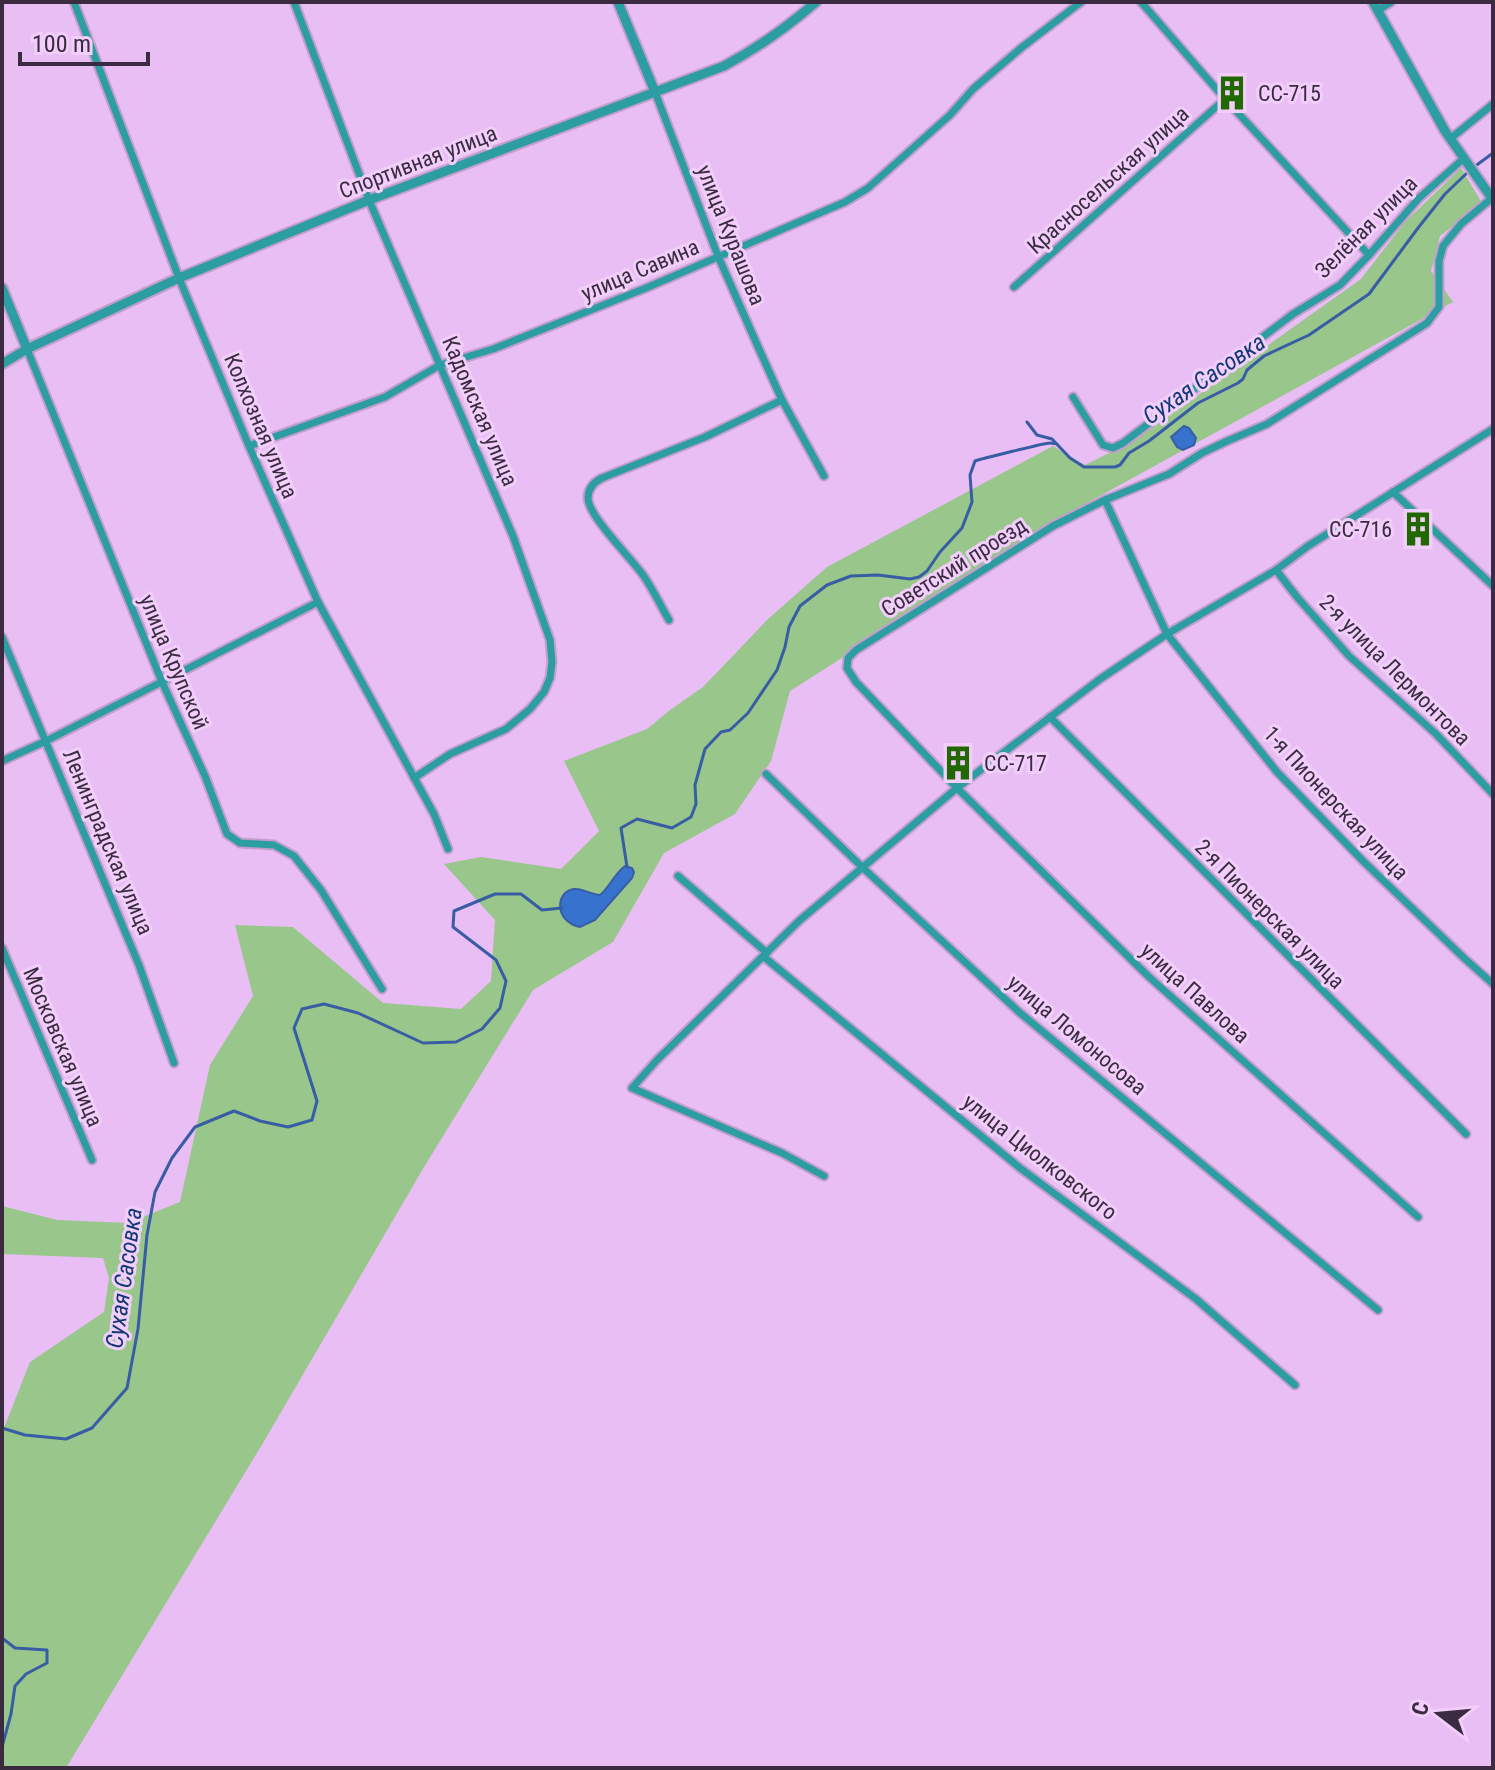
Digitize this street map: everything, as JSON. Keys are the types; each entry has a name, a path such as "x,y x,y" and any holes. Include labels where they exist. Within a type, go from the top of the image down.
{"street":[{"name":"Колхозная улица","path":"74,2 179,278 249,446 318,602 434,814 448,849"},
{"name":"улица Курашова","path":"618,2 718,256 782,400 824,476"},
{"name":"Спортивная улица","path":"2,364 27,349 179,278 369,200 724,66 756,49 816,2"},
{"name":"улица Савина","path":"249,446 385,397 440,365 493,349 646,288 845,202 868,188 950,115 973,89 1081,2"},
{"path":"1141,2 1225,99 1369,255"},
{"path":"1167,634 1105,500 1169,474 1202,453 1267,424 1427,323 1439,307 1439,261 1447,238 1492,199 1450,139 1375,7 1391,2"},
{"name":"Кадомская улица","path":"297,3 369,200 513,536 550,640 550,678 544,692 521,717 506,729 450,754 414,778"},
{"name":"Красносельская улица","path":"1014,287 1225,99"},
{"path":"1450,139 1493,104"},
{"name":"Зелёная улица","path":"1073,397 1103,445 1113,448 1123,443 1293,314 1340,285 1419,198 1464,161"},
{"name":"улица Крупской","path":"2,288 227,834 240,843 274,845 294,856 321,890 382,989"},
{"path":"669,620 642,572 615,542 591,507 589,490 602,478 705,437 782,400"},
{"path":"824,1176 782,1153 632,1088 800,920 957,788 1100,679 1167,634 1276,570 1308,546 1493,429"},
{"path":"1393,492 1493,586"},
{"name":"Советский проезд","path":"957,788 856,682 847,668 848,658 1025,543 1105,500"},
{"name":"2-я улица Лермонтова","path":"1276,570 1349,656 1436,734 1493,794"},
{"path":"2,761 318,602"},
{"name":"1-я Пионерская улица","path":"1167,634 1277,772 1363,861 1493,984"},
{"name":"Ленинградская улица","path":"2,637 139,965 174,1063"},
{"name":"2-я Пионерская улица","path":"1050,717 1466,1134"},
{"name":"улица Ломоносова","path":"766,774 1019,1012 1378,1310"},
{"name":"улица Павлова","path":"957,788 1148,976 1418,1217"},
{"name":"улица Циолковского","path":"678,876 766,955 1020,1168 1196,1299 1295,1385"},
{"name":"Московская улица","path":"2,948 92,1160"}],"green space":[{"path":"1461,168 1482,203 1440,236 1431,271 1453,302 1076,509 790,691 771,761 735,814 664,853 613,942 533,990 66,1768 2,1768 2,1433 30,1362 104,1312 109,1278 103,1258 2,1254 2,1206 57,1220 128,1223 180,1202 210,1065 253,996 235,925 293,927 383,1003 461,1009 491,981 495,920 444,864 481,857 561,869 599,831 564,761 647,729 703,687 768,619 827,567 1053,446 1085,465 1135,440 1361,279 1405,222"}],"water":[{"path":"1184,426 1196,438 1194,445 1183,450 1171,437"},
{"path":"625,866 632,868 632,878 595,920 580,927 565,919 560,906 568,891 577,889 600,895"}],"waterway":[{"name":"Сухая Сасовка","path":"1474,167 1493,153"},
{"name":"Сухая Сасовка","path":"1027,422 1037,435 1052,439 1070,458 1084,467 1120,465 1129,453 1198,403 1238,383 1247,370 1264,356 1309,335 1369,294 1445,194 1468,172"},
{"name":"Сухая Сасовка","path":"627,867 621,828 637,819 672,828 691,817 696,804 695,785 705,749 721,732 730,730 748,713 777,670 789,627 800,606 827,585 851,576 919,577 962,528 972,502 970,475 975,461 1050,443 1057,444"},
{"name":"Сухая Сасовка","path":"2,1428 25,1435 66,1439 92,1428 127,1388 138,1329 147,1235 155,1192 172,1158 195,1127 234,1111 288,1127 312,1120 317,1101 294,1028 302,1009 324,1004 358,1013 423,1043 456,1042 482,1029 500,1008 506,981 496,960 453,927 454,911 495,894 521,894 542,910 562,908"},
{"name":"Сухая Сасовка","path":"2,1614 2,1638 15,1648 47,1650 47,1663 26,1674 15,1686 2,1747"}],"place":[{"name":"СС-715","path":"1232,93"},
{"name":"СС-716","path":"1418,529"},
{"name":"СС-717","path":"958,763"}]}
